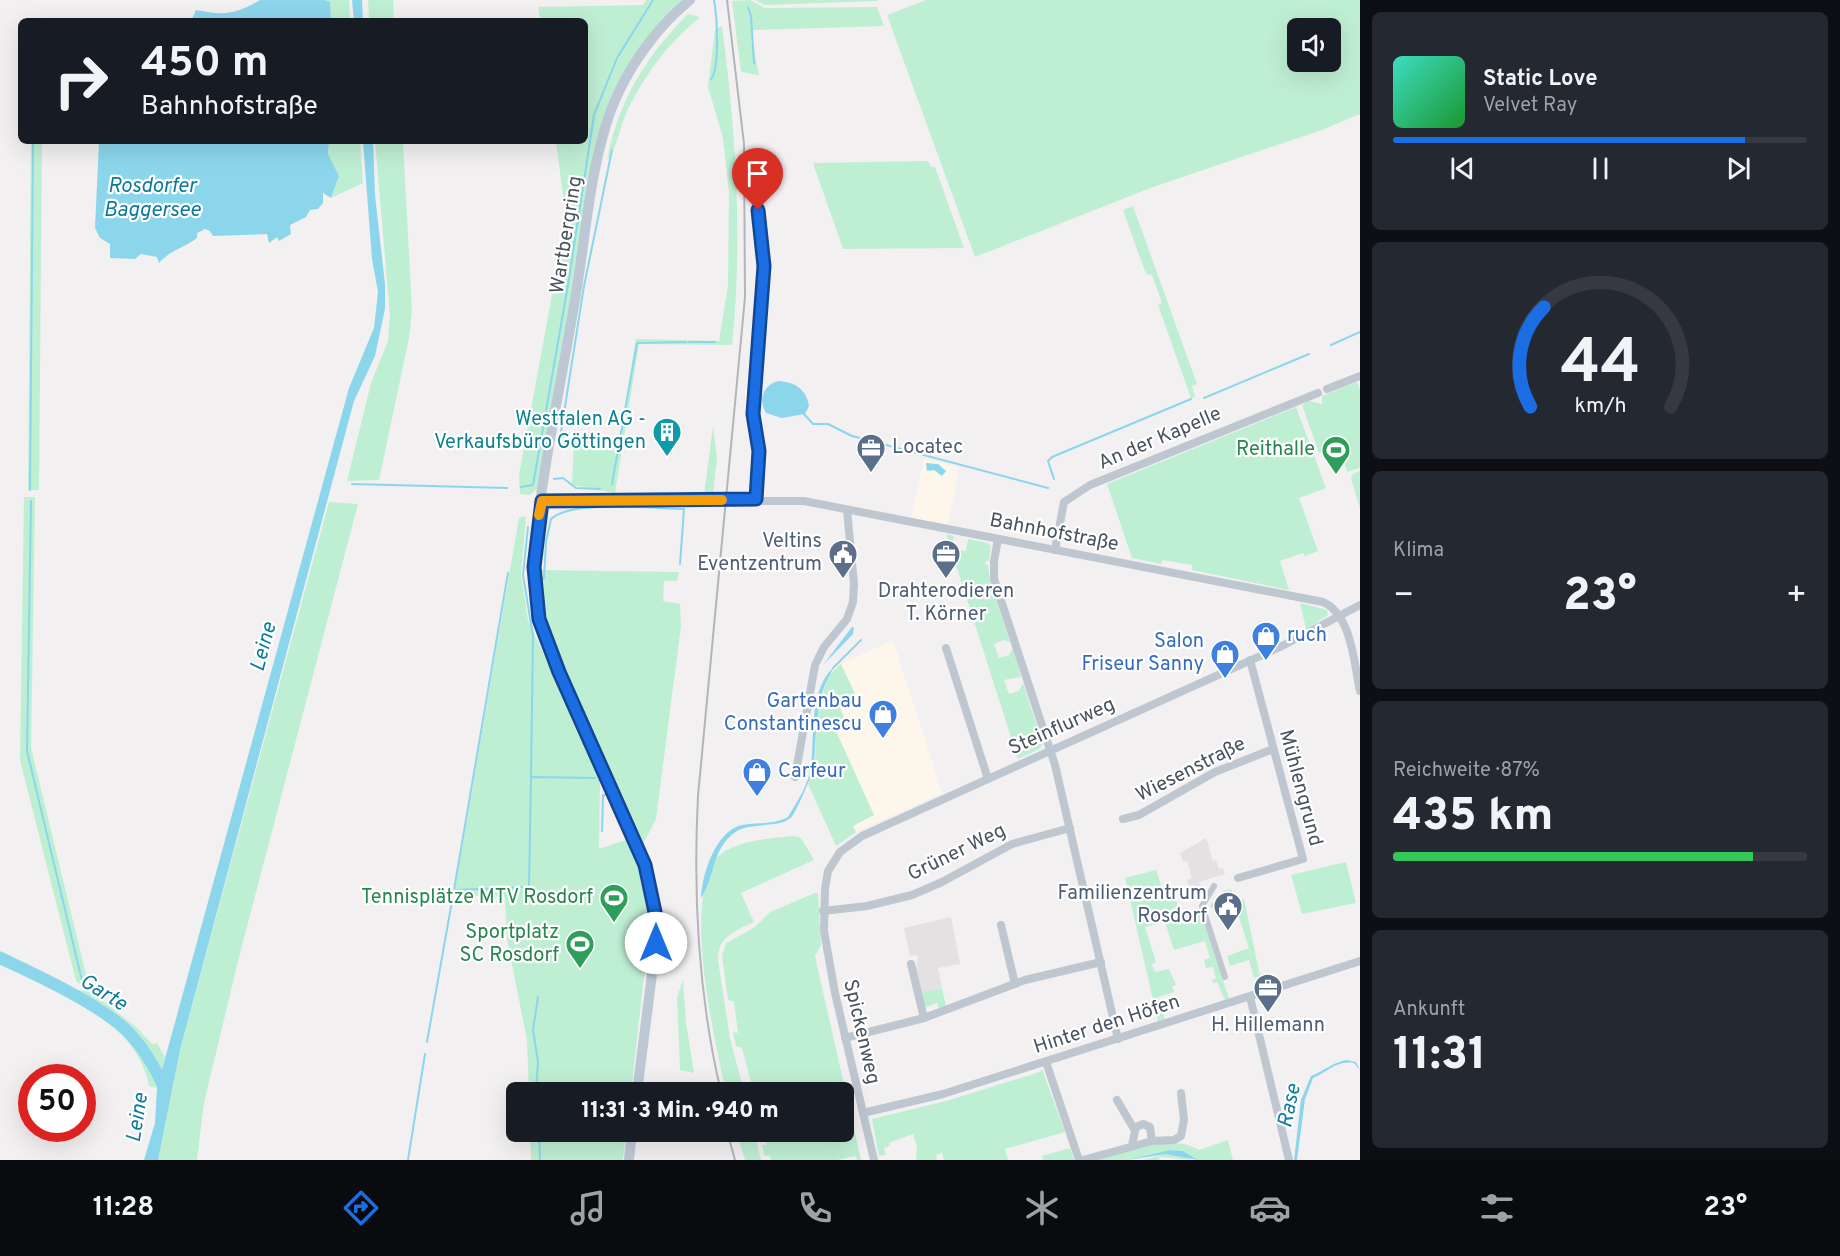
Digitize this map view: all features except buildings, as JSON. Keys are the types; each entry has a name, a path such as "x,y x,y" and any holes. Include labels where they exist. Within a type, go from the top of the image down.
{"main road":[{"name":"Wartbergring","path":"638,1082 656,943 652,886 635,840 559,672 539,619 534,567 542,501 591,200 605,129 618,94 634,64 657,33 687,3"},
{"path":"629,1160 631,1142"}],"street":[{"path":"756,499 759,451 753,414 764,266 758,210"},
{"path":"1327,389 1360,376"},
{"name":"An der Kapelle","path":"1054,550 1063,504 1068,498 1090,485 1318,393"},
{"name":"Bahnhofstraße","path":"542,501 793,500 1322,602 1329,604 1338,617"},
{"path":"795,777 814,665 824,647 847,619 854,597 847,510"},
{"path":"998,539 994,579 1050,751 1118,1039"},
{"name":"Steinflurweg","path":"823,911 828,872 836,856 846,846 862,836 1250,660 1358,606"},
{"path":"1338,617 1344,625 1360,690"},
{"path":"946,648 988,779"},
{"name":"Mühlengrund","path":"1238,878 1303,859 1250,660"},
{"name":"Wiesenstraße","path":"1123,819 1139,815 1207,776 1273,749"},
{"name":"Grüner Weg","path":"823,911 867,906 912,895 942,882 1012,844 1070,828"},
{"path":"1214,886 1202,906 1225,977"},
{"name":"Spickenweg","path":"823,911 827,957 874,1160"},
{"path":"1001,925 1015,984"},
{"name":"Hinter den Höfen","path":"863,1113 943,1094 1360,961"},
{"path":"845,1038 924,1018 1015,984 1101,962"},
{"path":"911,964 924,1018"},
{"path":"1250,997 1289,1160"},
{"path":"1046,1062 1078,1160"},
{"path":"1083,1160 1132,1145 1174,1140 1181,1136 1184,1120 1182,1092"},
{"path":"1117,1100 1134,1130 1132,1145"},
{"path":"1134,1130 1141,1124 1148,1125 1152,1131 1152,1141"}],"shaded area":[{"path":"924,459 959,467 948,526 911,519"},
{"name":"Gartenbau Constantinescu","path":"893,640 942,793 856,832 853,826 874,815 834,726 846,721 839,706 857,698 841,664"},
{"path":"1206,838 1213,861 1216,860 1219,869 1223,868 1225,874 1199,882 1200,886 1190,889 1187,880 1192,878 1187,861 1183,862 1180,853"},
{"path":"951,917 960,964 938,968 942,988 921,993 916,972 918,955 910,956 904,928"}],"green space":[{"path":"324,0 349,0 350,18 331,18 330,7"},
{"path":"368,0 393,0 394,18 369,18"},
{"path":"646,0 682,0 651,36 612,101 539,486 530,495 520,494 519,475 563,235 565,211 556,144 588,144 588,18 540,18 538,7 643,5"},
{"path":"750,0 765,8 877,7 884,26 753,30 753,45 759,75 741,72 732,1"},
{"path":"755,0 877,0 877,1 765,5"},
{"path":"926,0 1360,0 1360,114 1319,131 1153,187 975,257 887,15"},
{"path":"688,14 700,17 668,48 642,83 625,115 613,150 607,160 619,118 636,80 660,46"},
{"path":"722,26 731,106 736,186 737,265 732,345 639,344 615,493 572,485 574,441 619,441 636,339 719,341 728,285 729,193 723,138 708,87 715,30"},
{"path":"31,144 42,144 39,490 28,490"},
{"path":"329,144 360,144 363,183 331,198 339,176 328,154"},
{"path":"375,144 403,144 412,310 409,338 379,480 347,481 371,383 388,341 390,316"},
{"path":"928,161 931,167 935,167 964,248 843,249 813,163"},
{"path":"1133,206 1197,384 1192,386 1195,397 1191,398 1158,305 1162,303 1152,275 1146,274 1123,210"},
{"path":"1357,382 1360,390 1360,468 1347,472 1340,449 1319,453 1302,405 1309,401 1322,404 1322,396"},
{"path":"1296,407 1326,488 1299,498 1318,551 1305,556 1303,553 1280,561 1289,590 1192,570 1192,565 1162,560 1161,564 1132,558 1107,484"},
{"path":"713,426 717,458 713,495 704,495"},
{"path":"1360,471 1360,509 1351,478 1353,474"},
{"path":"24,497 35,497 31,748 90,991 137,1028 152,1044 157,1043 165,1057 157,1088 149,1086 141,1063 128,1042 111,1025 68,997 0,965 0,950 77,990 89,991 76,981 20,760"},
{"path":"329,502 358,504 239,957 204,1103 197,1160 158,1160 180,1050"},
{"path":"526,516 521,575 528,620 600,779 599,849 629,839 643,875 650,923 632,1082 529,1082 527,1040 507,939 505,897 454,895 519,518"},
{"path":"946,534 954,536 952,549 966,551 968,539 988,543 991,547 989,561 985,564 988,565 990,580 1010,642 1004,640 994,644 999,658 1009,655 1013,648 1021,677 1004,680 1009,694 1019,691 1023,683 1043,744 1039,749 1018,759"},
{"path":"540,570 679,572 677,581 664,581 663,601 680,604 681,626 656,819 644,842 641,841 555,647 544,610"},
{"path":"1300,603 1327,610 1328,615 1306,629"},
{"path":"841,664 857,698 839,706 846,721 834,727 874,815 853,826 856,832 836,846 808,784 815,763 817,715 828,676"},
{"path":"794,836 801,838 814,860 741,893 754,922 740,928 724,940 718,960 730,1038 741,1082 724,1082 704,976 702,912 705,885 713,863 719,856 738,845"},
{"path":"1346,862 1356,903 1302,914 1291,875"},
{"path":"1156,870 1162,888 1165,887 1167,892 1173,890 1178,907 1172,909 1175,917 1201,910 1229,999 1225,1000 1217,982 1213,983 1212,980 1216,978 1213,967 1206,968 1204,960 1210,958 1205,941 1174,950 1165,922 1145,927 1156,962 1152,964 1155,972 1169,969 1176,985 1172,986 1174,992 1158,997 1165,1019 1158,1021 1125,878"},
{"path":"1231,889 1235,901 1244,899 1260,976 1254,978 1249,960 1230,966 1227,956 1249,948 1236,908 1229,910 1227,904 1211,908 1210,905 1224,894 1223,891"},
{"path":"818,893 821,945 815,956 843,1082 751,1082 742,1048 736,1046 733,1032 738,1033 734,1002 728,1000 722,956 726,943 755,927 770,912"},
{"path":"683,980 686,1023 694,1073 680,1070 677,997"},
{"path":"942,988 946,1006 939,1008 937,1003 924,1008 921,993"},
{"path":"1042,1069 1065,1132 1005,1149 1008,1160 944,1160 942,1153 936,1155 937,1160 916,1160 917,1146 913,1134 889,1143 890,1146 884,1148 886,1155 879,1156 872,1119 946,1101 1040,1072"},
{"path":"854,1129 861,1160 857,1160 855,1156 837,1160 771,1160 770,1156 764,1155 762,1145 767,1145 766,1142 854,1142"},
{"path":"1228,1140 1233,1160 1198,1160 1183,1151 1170,1150 1128,1160 1093,1160 1160,1143 1187,1145 1199,1150"},
{"path":"530,1142 625,1142 623,1160 531,1160"},
{"path":"739,1142 757,1142 761,1160 745,1160"},
{"path":"1070,1148 1074,1160 1043,1160 1042,1156"},
{"path":"1166,1154 1182,1155 1192,1160 1160,1157 1159,1160 1142,1160"}],"water":[{"path":"260,0 324,0 330,2 331,18 192,18 196,10 222,13 244,8"},
{"path":"352,0 362,0 363,18 354,18"},
{"name":"Rosdorfer Baggersee","path":"99,144 329,144 328,154 339,176 331,198 323,193 323,203 318,209 310,210 306,217 290,225 291,234 279,241 277,237 269,243 267,234 213,236 205,229 197,233 197,238 159,263 157,257 141,254 135,259 110,258 110,244 100,238 95,228"},
{"path":"363,144 373,144 375,195 385,284 385,309 375,356 354,401 180,1050 158,1160 144,1160 155,1123 157,1088 349,388 374,328 378,292 372,259"},
{"path":"778,381 790,383 802,391 809,406 805,414 782,418 766,413 762,403 763,394 769,386"},
{"path":"926,463 938,464 946,471 942,476 934,470 927,471"},
{"path":"854,627 853,634 823,665"},
{"path":"835,666 823,690 820,702 813,769 793,815 783,822 743,828 729,838 718,854 701,898 707,866 724,836 742,825 783,820 788,817 798,800 808,780 811,767 814,714 820,687"},
{"path":"1347,1060 1356,1062 1360,1070 1354,1063 1342,1063 1313,1078 1305,1099 1297,1160 1294,1160 1301,1100 1311,1076"},
{"path":"1170,1150 1183,1151 1198,1160 1166,1154 1128,1160"}],"waterway":[{"path":"521,487 533,485 568,285 594,115 617,58 653,0"},
{"path":"711,79 717,54 714,0"},
{"path":"748,7 751,16 754,63"},
{"path":"30,490 33,144"},
{"path":"562,448 561,432 584,286 612,150"},
{"path":"1331,345 1360,332"},
{"path":"612,484 637,343 686,342"},
{"path":"689,342 715,342"},
{"path":"1204,398 1309,354"},
{"path":"1054,479 1048,461 1052,457 1191,399"},
{"path":"803,413 813,424 828,424 852,436 1048,488"},
{"path":"554,479 563,478 576,488 600,489"},
{"path":"352,484 507,488"},
{"path":"31,501 27,751 84,989"},
{"path":"542,579 544,578 546,542 551,519 562,513 595,507 684,509 680,564"},
{"path":"528,527 523,575 533,636 531,777"},
{"path":"508,573 454,890 529,887 531,777 595,778"},
{"path":"833,668 861,640"},
{"path":"602,831 603,795 607,795"},
{"path":"427,1042 452,901"},
{"name":"Garte","path":"0,958 69,992 120,1024 140,1046 163,1085"},
{"path":"537,1082 538,1062 533,1030 538,997"},
{"path":"408,1160 425,1054"},
{"path":"539,1142 540,1160"}],"railway":[{"path":"719,1082 702,982 696,870 698,796 745,297 744,144 727,0"},
{"path":"730,1142 735,1160"}],"slow traffic":[{"path":"539,515 542,501 722,500"}],"place":[{"name":"Westfalen AG - Verkaufsbüro Göttingen","path":"667,458"},
{"name":"Locatec","path":"871,474"},
{"name":"Reithalle","path":"1336,476"},
{"name":"Veltins Eventzentrum","path":"843,580"},
{"name":"Drahterodieren T. Körner","path":"946,580"},
{"name":"ruch","path":"1266,662"},
{"name":"Salon Friseur Sanny","path":"1225,680"},
{"name":"Gartenbau Constantinescu","path":"883,740"},
{"name":"Carfeur","path":"757,798"},
{"name":"Tennisplätze MTV Rosdorf","path":"614,924"},
{"name":"Familienzentrum Rosdorf","path":"1228,932"},
{"name":"Sportplatz SC Rosdorf","path":"580,970"},
{"name":"H. Hillemann","path":"1268,1014"}],"route":[{"path":"656,943 652,886 645,865 559,672 539,619 534,582 536,537 542,501 756,499 759,451 753,414 764,266 758,210"}],"water label":[{"name":"Leine","path":"264,647"},
{"name":"Rase","path":"1290,1106"},
{"name":"Leine","path":"138,1118"}]}
